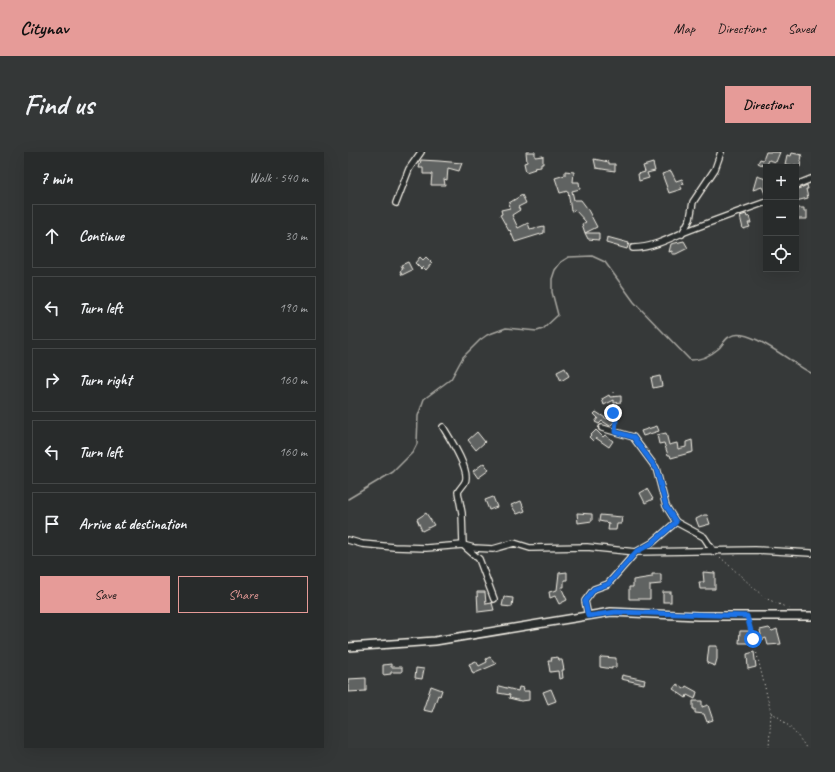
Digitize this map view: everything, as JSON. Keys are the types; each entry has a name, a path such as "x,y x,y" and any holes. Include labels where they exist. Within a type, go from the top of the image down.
{"main road":[{"path":"348,647 435,641 616,612 747,616 811,616"}],"street":[{"path":"396,203 409,169 421,152"},
{"path":"682,234 690,219 694,199 715,169 721,152"},
{"path":"799,184 811,179"},
{"path":"633,248 639,248 669,240 763,203"},
{"path":"443,426 458,452 466,474 466,482 460,487 458,492 462,513 463,545 478,558 494,599"},
{"path":"602,428 633,437 656,468 666,506 676,522 704,537 714,552"},
{"path":"588,616 585,601 594,589 608,584 636,552 652,543 676,522"},
{"path":"348,540 362,544 426,548 463,545 474,548 493,549 514,543 530,548 586,547 636,552 714,552 755,550 811,553"}],"path":[{"path":"613,392 613,413 616,420 615,432"},
{"path":"714,552 731,565 765,598 792,610"},
{"path":"747,616 752,630 771,712 769,748"},
{"path":"771,712 779,716 801,739 806,748"}],"building":[{"path":"526,152 535,152 535,157 543,156 543,164 541,164 541,167 534,168 535,169 526,172 524,163 527,162"},
{"path":"766,152 780,152 776,162 769,160 767,164 763,164 763,166 758,163 760,159 763,160"},
{"path":"792,153 802,155 800,167 799,164 785,164 787,155 791,156"},
{"path":"594,159 609,162 609,164 615,164 615,171 596,168"},
{"path":"421,160 462,163 459,171 448,168 447,180 444,179 445,185 431,185 432,174 423,174 423,168 419,168"},
{"path":"653,163 655,171 647,173 649,178 639,181 638,174 645,172 643,166"},
{"path":"565,171 574,172 573,182 579,182 580,189 572,191 574,200 581,200 597,227 585,233 582,224 586,222 575,210 571,211 568,191 560,193 555,178 565,175"},
{"path":"671,171 676,181 682,179 684,184 680,185 682,189 669,193 662,174"},
{"path":"757,176 763,178 763,189 762,187 753,190"},
{"path":"807,185 808,189 806,189 808,198 799,200 799,189"},
{"path":"522,195 526,203 518,207 520,210 512,215 518,228 528,223 530,229 544,226 544,233 515,242 510,230 509,231 500,215 502,214 501,210 510,208 509,203"},
{"path":"799,208 804,208 804,211 807,211 807,219 799,219"},
{"path":"746,214 747,217 749,216 751,223 748,223 750,227 743,229 740,216"},
{"path":"585,233 599,233 599,240 588,239"},
{"path":"607,237 629,243 627,249 606,243"},
{"path":"684,241 688,248 676,254 672,254 672,251 669,252 671,244"},
{"path":"420,257 423,260 426,257 432,263 426,270 423,267 421,269 415,263"},
{"path":"408,262 412,270 402,275 400,271 403,269 401,265"},
{"path":"565,368 569,376 561,381 557,372"},
{"path":"660,376 662,386 653,388 651,378"},
{"path":"609,395 610,397 621,396 621,402 614,403 614,400 604,405 602,399"},
{"path":"596,412 607,419 610,416 615,421 610,426 602,421 599,424 595,422 598,418 594,414"},
{"path":"657,426 659,431 643,436 641,431"},
{"path":"596,430 603,437 605,435 613,441 609,447 596,438 593,441 589,437"},
{"path":"477,432 485,442 476,450 468,440"},
{"path":"666,433 669,445 677,443 678,449 686,447 686,442 692,440 693,452 671,458 670,455 668,455 664,443 659,444 657,435"},
{"path":"484,463 489,470 478,478 473,471"},
{"path":"647,489 653,499 645,503 640,493"},
{"path":"493,497 497,507 489,510 485,500"},
{"path":"521,501 525,511 517,514 511,505"},
{"path":"426,513 434,525 422,531 417,519"},
{"path":"577,513 592,514 592,521 578,523"},
{"path":"600,515 622,517 621,524 617,524 616,530 608,530 609,523 599,521"},
{"path":"707,515 710,524 699,527 696,519"},
{"path":"567,572 567,580 564,580 564,587 561,587 567,600 559,604 555,596 550,598 549,592 557,590 559,573"},
{"path":"703,572 715,573 715,589 700,589 699,582 704,582"},
{"path":"652,574 661,574 661,584 650,585 650,599 629,599 629,587 633,587 633,580 652,577"},
{"path":"477,592 485,592 486,604 492,603 494,610 478,612"},
{"path":"663,592 671,592 671,602 663,602"},
{"path":"504,597 513,598 512,607 502,606"},
{"path":"769,628 772,631 777,629 781,644 768,645 766,638 754,643 739,643 740,631 752,631 751,639 761,635 760,630"},
{"path":"709,646 717,646 717,659 715,666 707,663"},
{"path":"754,652 756,667 748,669 747,654"},
{"path":"490,657 496,664 473,674 469,664 476,661 479,666 487,662 486,659"},
{"path":"558,657 559,660 562,660 564,670 562,670 563,678 559,679 558,671 550,672 548,660"},
{"path":"600,658 616,658 616,667 612,667 612,669 600,667"},
{"path":"391,664 391,667 402,667 402,672 391,672 391,674 383,675 383,665"},
{"path":"416,668 424,669 422,679 415,678"},
{"path":"622,675 645,680 644,684 621,679"},
{"path":"366,678 366,691 348,692 348,679"},
{"path":"677,684 684,689 686,686 697,692 695,699 687,695 686,698 673,689"},
{"path":"431,686 442,690 440,696 438,695 432,712 423,710"},
{"path":"499,686 518,691 519,687 524,688 523,691 529,691 529,700 521,701 509,698 510,695 498,693"},
{"path":"551,689 556,701 548,704 543,692"},
{"path":"693,701 702,701 702,707 708,705 713,720 707,722 704,714 695,713 695,709 693,709"}],"waterway":[{"path":"348,499 393,472 413,452 417,444 418,416 424,399 451,379 463,357 480,340 487,335 506,328 537,331 543,329 558,315 552,292 552,279 555,270 561,262 569,257 592,256 605,262 634,302 690,360 708,356 719,348 727,338 737,334 759,341 811,373"}],"route":[{"path":"613,413 616,420 615,432 633,437 656,468 666,506 676,522 652,543 636,552 608,584 594,589 585,601 588,616 605,612 616,612 698,616 747,616 752,630 753,639"}]}
